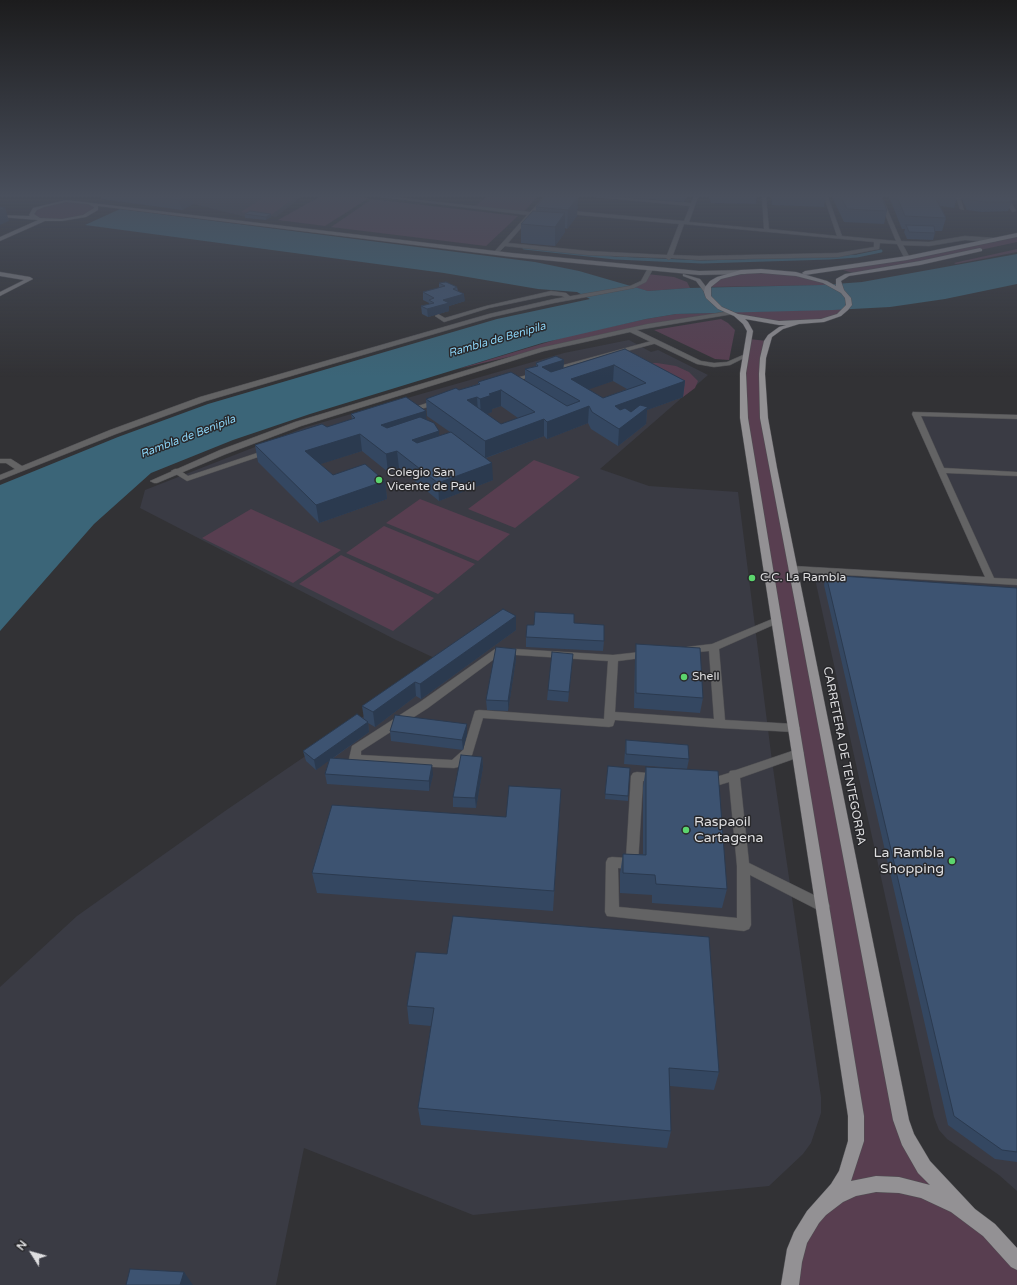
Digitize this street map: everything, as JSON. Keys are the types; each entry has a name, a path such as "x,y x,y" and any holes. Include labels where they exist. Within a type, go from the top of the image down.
{"main road":[{"path":"535,257 652,269 712,273 805,273 840,269 912,257"},
{"path":"837,286 838,280 847,275 948,257"},
{"path":"652,269 690,276 698,280 706,289 713,302 746,323 750,331 742,382 744,418 855,1104 857,1128 855,1146 846,1174 837,1190 809,1222 800,1238 793,1262 790,1285"},
{"path":"706,289 712,282 719,278 747,272"},
{"path":"732,313 761,321 797,323 829,319 846,309 849,305 848,298 837,286 809,276 789,273"},
{"path":"0,274 30,279 0,294"},
{"name":"CARRETERA DE TENTEGORRA","path":"797,323 780,328 770,336 765,348 762,374 764,418 793,569 901,1120 915,1153 924,1167 968,1213"},
{"path":"820,1209 837,1196 855,1188 888,1184 910,1187 934,1194 968,1213 989,1230 1017,1261"}],"street":[{"path":"651,257 727,257"},
{"path":"0,478 113,432 203,399 491,315 569,298 632,287 643,282 652,269"},
{"path":"438,316 444,320 485,305 551,293 564,294 569,298"},
{"path":"154,481 175,471 298,424 542,349 631,330 732,313"},
{"path":"631,330 693,360 706,364 728,364 745,356"},
{"path":"500,384 655,342"},
{"path":"402,412 447,399"},
{"path":"991,581 916,414 1017,417"},
{"path":"175,471 187,480 280,449"},
{"path":"0,462 8,461 21,469"},
{"path":"941,470 1017,474"},
{"path":"793,569 1017,582"},
{"path":"675,651 714,647 777,620"},
{"path":"714,647 720,724"},
{"path":"613,658 609,723 479,714 468,752 454,764 355,759 356,749 424,705 499,651 613,658 659,653"},
{"path":"610,716 794,728"},
{"path":"692,780 716,782 734,774 798,753"},
{"path":"668,779 637,776 632,864 612,862 612,912 744,925 743,866 734,774"},
{"path":"743,866 823,906"}],"shaded area":[{"path":"903,257 948,257 856,274 840,269"},
{"path":"981,257 992,257 956,264 954,263"},
{"path":"741,272 782,272 832,285 708,287 715,280"},
{"path":"647,274 674,277 687,282 690,288 648,291 632,287 640,284"},
{"path":"846,309 829,319 779,323 729,312"},
{"path":"713,313 719,315 596,336 458,369 568,336 676,314"},
{"path":"721,319 735,330 729,360 715,359 654,330"},
{"path":"749,339 767,341 763,396 908,1139 1017,1261 1017,1285 790,1285 813,1217 856,1141 742,382"},
{"path":"629,340 651,352 658,350 708,375 600,469 649,486 738,492 772,761 821,1097 821,1113 811,1143 803,1154 769,1186 473,1215 304,1148 276,1285 0,1285 0,987 77,916 225,811 443,662 396,640 140,508 145,490 306,427 564,353"},
{"path":"657,363 676,366 689,372 698,381 695,388 683,397 624,365"},
{"name":"La Rambla Shopping","path":"916,414 1017,417 1017,1191 999,1175 947,1139 939,1130 934,1117 813,570 990,581"},
{"path":"534,460 580,477 515,528 468,509"},
{"path":"420,499 510,534 478,561 386,523"},
{"path":"251,509 341,550 293,583 202,538"},
{"path":"384,526 475,564 438,594 346,553"},
{"path":"341,555 434,598 393,631 299,584"}],"water":[{"name":"Rambla de Benipila","path":"324,257 496,257 535,262 579,271 648,291 689,288 822,285 862,282 1001,257 1017,257 1017,284 945,299 890,307 676,314 646,319 542,343 310,414 233,440 151,473 94,524 0,631 0,485 118,437 208,404 497,319 590,299 577,292 538,289 444,273"}],"building":[{"path":"446,282 457,287 453,289 464,294 443,300 449,303 427,309 421,306 434,303 429,300 434,298 423,292 445,286 439,283"},
{"path":"625,349 685,381 615,406 620,410 625,408 631,412 640,405 648,407 619,429 592,412 589,406 547,422 544,419 485,441 426,399 456,388 459,390 480,384 478,382 511,372 567,406 580,401 525,369 538,366 536,363 556,356 564,360 542,367 551,372","holes":["614,365 646,383 603,398 571,379","501,390 535,412 501,424 467,400 477,397 480,399"]},
{"path":"406,397 426,411 381,425 387,428 420,417 434,423 439,431 412,440 417,443 451,432 492,463 438,483 397,451 386,454 360,434 305,451 333,475 365,464 385,481 316,505 255,445 322,424 327,427 355,418 351,414"},
{"name":"La Rambla Shopping","path":"826,575 1017,588 1017,1152 1002,1150 954,1116"},
{"path":"503,609 516,616 420,684 415,682 373,712 362,706"},
{"path":"535,612 574,614 574,623 604,625 604,641 526,637 527,625 534,625"},
{"path":"636,644 700,648 703,698 636,693"},
{"path":"496,647 516,649 508,701 486,700"},
{"path":"552,652 573,654 569,692 548,690"},
{"path":"357,714 368,722 314,760 303,751"},
{"path":"395,715 467,724 462,740 390,731"},
{"path":"626,740 688,745 689,759 626,754"},
{"path":"461,755 482,757 475,798 453,797"},
{"path":"330,758 432,765 429,781 325,774"},
{"path":"608,766 630,768 628,796 605,794"},
{"path":"646,767 718,771 727,889 656,884 655,875 623,873 623,854 646,855"},
{"path":"509,786 561,789 554,891 312,873 332,805 506,817"},
{"path":"453,916 709,937 719,1072 669,1068 671,1131 418,1108 434,1008 407,1006 416,952 447,954"},
{"path":"130,1269 184,1272 180,1285 126,1285"}],"waterway":[{"path":"606,257 702,262 844,257"}],"place":[{"name":"Colegio San Vicente de Paúl","path":"379,480"},
{"name":"C.C. La Rambla","path":"752,578"},
{"name":"Shell","path":"684,677"},
{"name":"Raspaoil Cartagena","path":"686,830"},
{"name":"La Rambla Shopping","path":"952,861"}]}
